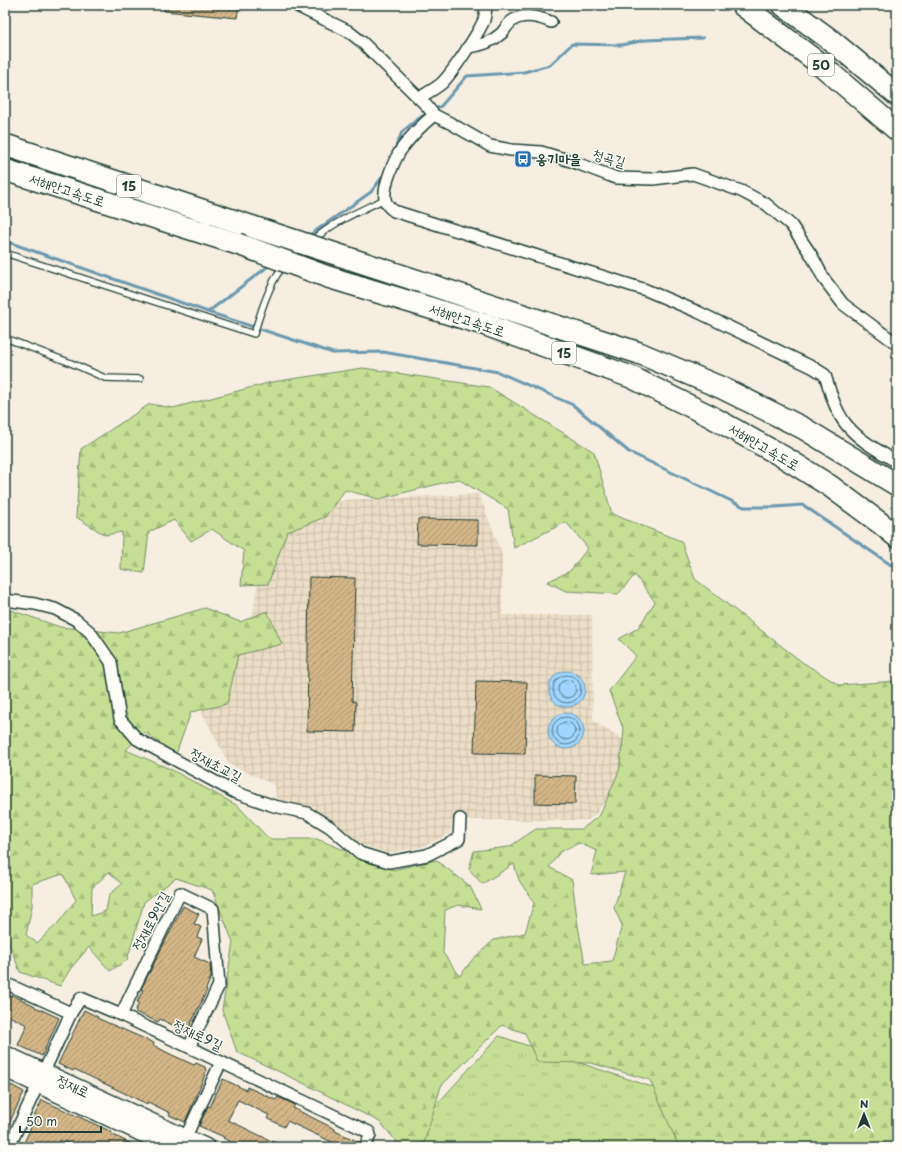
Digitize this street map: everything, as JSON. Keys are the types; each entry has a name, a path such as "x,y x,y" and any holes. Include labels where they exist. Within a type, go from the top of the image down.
{"highway":[{"name":"50","path":"742,5 820,64 897,130"},
{"name":"50","path":"783,5 832,41 897,95"},
{"name":"서해안고속도로","path":"5,145 639,353 722,388 803,428 897,485"},
{"name":"서해안고속도로","path":"5,170 238,244 328,277 486,325 631,377 710,416 787,459 830,486 880,522 897,537"}],"street":[{"name":"청곡길","path":"295,5 348,31 362,42 419,98 434,115 490,146 511,150 541,152 616,178 652,179 693,174 741,191 766,204 790,225 812,256 824,279 843,304 897,344"},
{"path":"419,98 443,82 468,47 482,24 486,5"},
{"path":"468,47 485,43 493,39 513,21 519,18 535,17 551,22"},
{"path":"434,115 418,129 402,148 389,175 385,199 388,207 394,211 646,290 698,312 814,368 825,375 836,408 845,423 859,437 897,462"},
{"name":"정재초교길","path":"5,600 35,604 55,609 76,620 90,632 111,662 120,719 137,739 234,792 274,806 307,813 330,827 360,853 389,862 427,855 459,839 460,819"},
{"name":"정재로9안길","path":"120,1015 180,893 213,909 219,985 189,1047"},
{"path":"5,982 71,1013 9,1147"},
{"name":"정재로9길","path":"71,1013 80,998 120,1015 369,1132 370,1135 365,1147"},
{"name":"정재로","path":"5,1054 41,1079 171,1147"},
{"path":"184,1142 221,1062"},
{"name":"정재로","path":"5,1069 41,1079 184,1142 206,1147"}],"lane":[{"path":"303,249 320,234 343,218 385,199"},
{"path":"5,253 254,334 259,317 280,269 292,259"},
{"path":"5,338 71,363 105,378 140,379"}],"shaded area":[{"path":"479,494 502,554 502,615 592,615 593,721 624,740 619,783 595,815 588,820 452,820 450,833 422,847 388,853 358,844 315,810 276,799 275,785 229,764 195,699 240,639 253,613 260,570 295,517 344,500"}],"green space":[{"path":"363,368 489,387 594,452 612,514 681,541 695,579 802,662 839,685 897,681 897,1147 679,1147 650,1080 591,1063 537,1062 525,1033 502,1025 441,1086 423,1147 395,1147 397,1142 380,1122 299,1081 237,1052 222,1010 233,942 212,890 176,878 144,902 127,960 110,971 89,947 71,968 60,986 20,972 5,932 5,608 60,627 119,633 205,608 240,622 267,611 282,644 238,655 227,704 191,712 176,754 144,732 126,750 170,769 238,806 269,839 317,839 393,870 436,860 470,886 481,909 458,905 445,910 443,953 460,976 472,960 494,940 525,933 534,903 519,880 514,864 482,884 469,869 474,851 509,847 536,829 582,829 600,815 619,771 624,731 609,691 636,656 619,639 638,628 655,602 635,575 618,594 566,591 547,582 570,571 588,548 566,522 514,548 508,509 458,479 379,499 345,490 325,517 287,532 268,584 241,585 244,551 212,529 191,541 174,520 149,532 144,573 121,569 122,532 105,535 76,517 81,449 150,404 173,408 272,382","holes":["579,843 597,851 591,875 625,872 614,908 622,925 612,961 585,964 572,880 549,867 560,852","109,872 122,884 109,895 106,911 91,916 92,888","63,874 76,900 58,923 37,943 26,935 32,906 32,884"]},
{"path":"499,1036 661,1090 700,1147 402,1147 408,1136"}],"water":[{"path":"571,671 580,676 584,682 584,696 580,702 571,707 563,707 554,702 550,696 549,685 554,676 560,672"},
{"path":"570,713 579,718 583,724 583,738 579,744 570,749 562,749 553,744 549,738 548,727 553,718 559,714"}],"building":[{"path":"165,5 239,5 237,18 164,11"},
{"path":"418,519 478,520 478,545 417,544"},
{"path":"309,577 355,578 352,701 356,702 355,732 307,731"},
{"path":"476,681 527,682 525,754 474,753"},
{"path":"535,775 576,776 575,804 535,803"},
{"path":"183,906 199,914 194,924 201,927 197,937 202,939 194,957 210,964 211,977 206,989 207,990 187,1032 160,1019 158,1022 135,1012 139,1002 137,1002 143,990 141,989"},
{"path":"5,993 59,1018 42,1056 18,1045 27,1025 5,1014"},
{"path":"84,1010 98,1017 97,1018 154,1043 153,1045 170,1054 194,1065 196,1063 205,1067 205,1075 185,1122 169,1115 170,1113 148,1102 147,1104 74,1069 73,1071 58,1064"},
{"path":"223,1079 246,1090 247,1087 276,1100 278,1097 295,1105 293,1108 335,1129 335,1131 359,1142 358,1147 332,1147 334,1143 287,1121 284,1127 267,1118 269,1115 238,1100 228,1120 284,1147 242,1147 199,1126"},
{"path":"11,1085 24,1092 5,1132 5,1086 10,1088"},
{"path":"42,1100 112,1132 111,1134 138,1147 75,1147 60,1140 57,1147 22,1147"}],"waterway":[{"path":"394,151 402,132 419,118 441,106 467,76 524,72 550,65 572,44 622,45 645,40 703,38"},
{"path":"307,237 371,192 384,175"},
{"path":"5,241 208,312 333,353 383,352 498,372 573,405 629,452 744,507 803,505 897,569"},
{"path":"208,312 271,264"}],"place":[{"name":"옹기마을","path":"523,159"}]}
